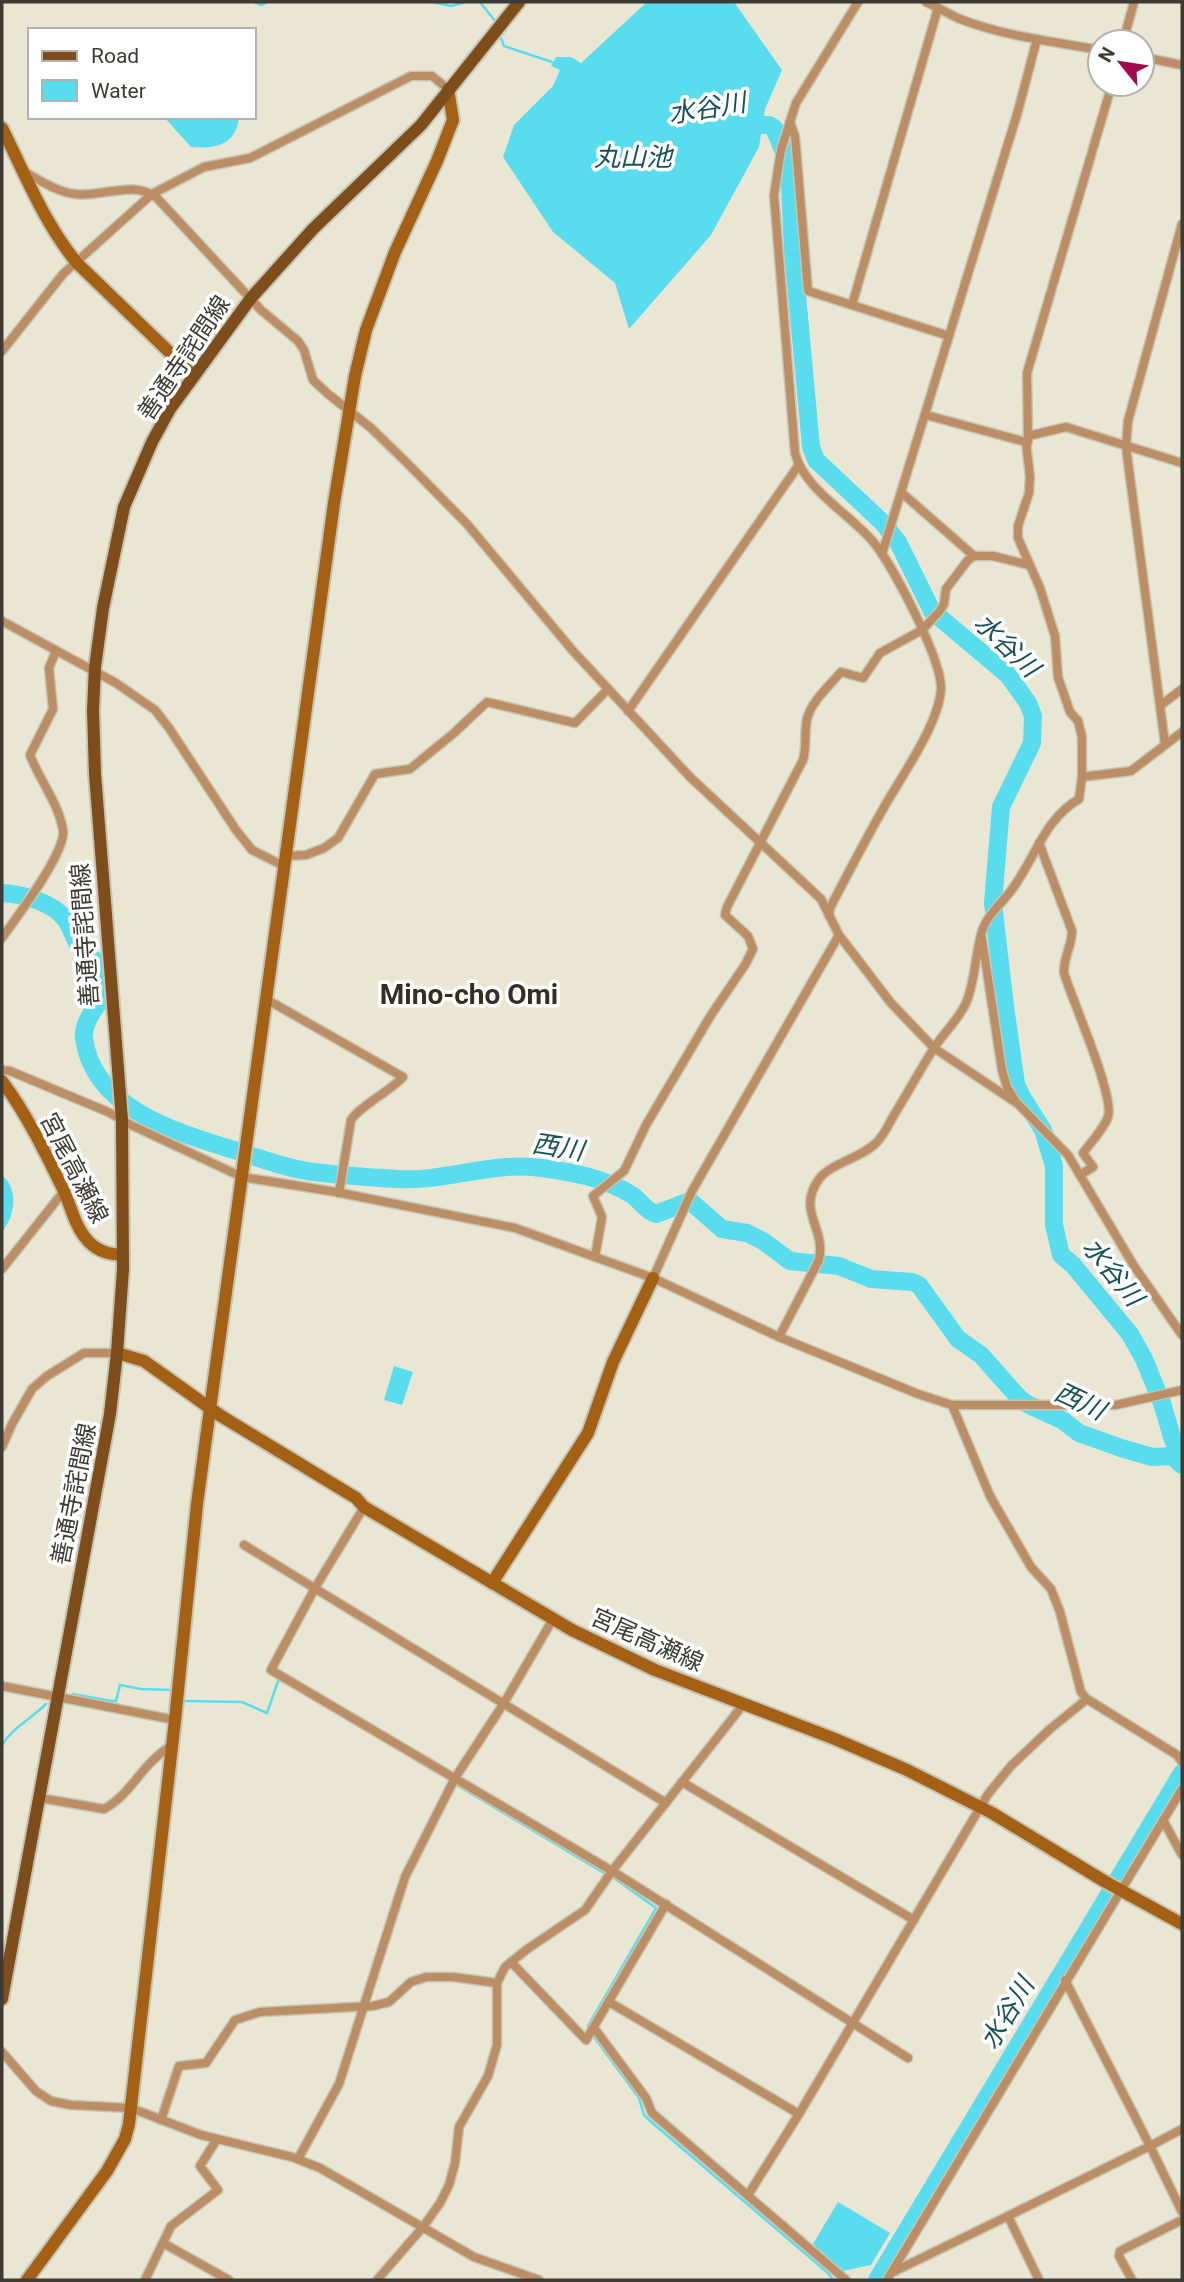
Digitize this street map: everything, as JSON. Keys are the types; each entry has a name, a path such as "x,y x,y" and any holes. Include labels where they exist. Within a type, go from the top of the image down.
{"main road":[{"name":"善通寺詫間線","path":"2,1999 6,1945 40,1798 110,1414 117,1353 123,1255 122,1120 95,774 93,710 103,608 124,507 152,442 170,409 251,298 313,229 421,125 519,2"}],"street":[{"path":"829,916 830,908 866,838 934,718 941,686 922,630 882,554 858,525 798,467 795,453 774,195 781,150 796,103 858,2"},
{"path":"926,2 961,19 1037,39 1086,48"},
{"path":"1128,28 1134,2"},
{"path":"852,305 939,8"},
{"path":"882,554 1018,111 1037,39"},
{"path":"1156,60 1182,65"},
{"path":"2,351 63,274 152,194 204,167 250,158 411,76 432,76 448,89 453,120 372,309 355,376 334,503 197,1504 131,2108 125,2139 107,2171 27,2280"},
{"path":"779,1337 819,1260 822,1247 820,1235 809,1209 819,1179 828,1171 862,1155 879,1140 934,1048 954,1024 966,1002 981,932 995,909 1011,891 1057,815 1079,799 1083,777 1082,737 1078,721 1070,712 1058,677 1055,636 1040,588 1018,538 1018,526 1029,493 1030,477 1027,373 1108,98"},
{"path":"789,121 795,136 808,291 949,336"},
{"path":"2,128 54,233 77,263 193,374"},
{"path":"23,172 72,194 86,195 128,189 152,194 261,310 298,341 304,350 313,380 372,428 467,524 573,651 690,777 821,900 839,936 891,1003 934,1048 1018,1104"},
{"path":"1165,744 1126,447 1128,421 1182,224"},
{"path":"926,415 1027,439 1066,427 1182,463"},
{"path":"628,711 798,467"},
{"path":"902,494 974,556"},
{"path":"595,1257 601,1217 593,1196 624,1171 646,1125 710,1015 753,949 748,936 726,915 727,907 803,760 807,718 816,703 841,672 863,678 880,653 922,630 944,604 946,589 952,579 974,556 993,556 1029,565"},
{"path":"2,621 95,671 136,695 155,710 236,830 252,849 285,861 324,848 338,838 357,801 375,775 410,769 487,702 575,723 608,689"},
{"path":"2,938 64,841 56,805 30,755 53,709 49,668 56,650"},
{"path":"1161,705 1182,689"},
{"path":"1083,777 1131,771 1182,732"},
{"path":"1039,843 1072,931 1072,939 1063,961 1064,973 1102,1078 1109,1106 1107,1119 1083,1153 1093,1167 1080,1175"},
{"path":"981,932 1002,1070 1007,1087 1018,1104 1068,1155 1134,1266 1182,1335"},
{"path":"492,1583 588,1433 613,1362 692,1191 839,936"},
{"path":"266,999 403,1077 384,1094 355,1113 351,1120 338,1193"},
{"path":"2,1070 23,1076 122,1120 242,1177 515,1228 653,1278 779,1337 918,1394 952,1405 1116,1405 1182,1391"},
{"name":"宮尾高瀬線","path":"2,1081 14,1096 87,1241 107,1254 123,1255"},
{"path":"2,1269 64,1191"},
{"path":"2,1447 32,1389 47,1376 84,1353 117,1353"},
{"name":"宮尾高瀬線","path":"117,1353 144,1361 211,1409 356,1498 364,1507 553,1619 655,1670 869,1753 980,1807 1182,1924"},
{"path":"952,1405 990,1496 1031,1567 1051,1589 1060,1612 1081,1692 1087,1699 1180,1758"},
{"path":"364,1507 315,1588 271,1670 612,1871 908,2058"},
{"path":"244,1545 666,1803"},
{"path":"298,2159 339,2084 361,2008 405,1877 455,1778 504,1703 553,1619"},
{"path":"2,1686 175,1720"},
{"path":"748,2195 799,2114 980,1807 1011,1766 1087,1699"},
{"path":"377,2280 423,2227 449,2185 460,2127 488,2077 496,2045 497,1983 505,1967 585,1910 612,1871 738,1710"},
{"path":"40,1798 104,1809 124,1794 154,1756 170,1746"},
{"path":"682,1782 914,1920"},
{"path":"889,2277 1182,1789"},
{"path":"1163,1820 1182,1856"},
{"path":"511,1962 586,2040 666,1904"},
{"path":"161,2120 178,2066 206,2063 235,2020 260,2012 361,2008 389,2002 411,1982 426,1977 453,1977 497,1983"},
{"path":"1065,1980 1182,2212"},
{"path":"609,2002 799,2114"},
{"path":"594,2028 646,2098 652,2113 846,2280"},
{"path":"2,2052 36,2091 51,2101 71,2105 131,2108 217,2139 298,2159 320,2168 474,2257 539,2280"},
{"path":"889,2277 1182,2129"},
{"path":"145,2280 172,2226 218,2190 200,2166 217,2139"},
{"path":"1008,2216 1039,2280"},
{"path":"1132,2280 1119,2256 1120,2252 1182,2220"},
{"path":"163,2243 229,2280"}],"water":[{"name":"丸山池","path":"647,2 734,2 782,70 765,109 759,147 711,235 629,329 615,283 553,232 503,157 514,125 553,86 560,70 551,66 556,57 571,57 581,63"},
{"path":"166,119 239,119 229,140 216,146 191,147"},
{"path":"2,1175 11,1188 13,1203 10,1218 2,1232"},
{"path":"394,1366 413,1372 402,1405 384,1400"},
{"path":"838,2202 890,2233 871,2265 843,2271 813,2244"}],"waterway":[{"path":"254,2 261,5 268,2"},
{"path":"432,2 451,6 466,2"},
{"path":"480,2 495,21"},
{"path":"501,38 504,46 552,62"},
{"name":"水谷川","path":"741,125 769,125 774,128 789,165 793,251 811,447 816,460 882,522 898,542 932,611 1008,675 1028,703 1033,716 1032,743 1001,807 993,903 1016,1084 1043,1130 1054,1166 1054,1225 1061,1255 1073,1265 1130,1334 1144,1359 1182,1461"},
{"name":"西川","path":"2,893 28,897 53,908 66,920 81,949 107,973 108,986 89,1018 84,1038 91,1063 104,1084 121,1101 142,1115 190,1136 295,1169 314,1172 417,1179 504,1167 541,1168 611,1184 632,1195 656,1214 690,1201 722,1229 747,1233 790,1261 839,1266 871,1279 912,1282 919,1285 958,1339 981,1355 1020,1399 1062,1420 1079,1433 1152,1457 1172,1456 1182,1465"},
{"path":"186,1701 242,1702 267,1713 278,1681 283,1681"},
{"path":"73,1694 116,1701 120,1685 173,1690"},
{"path":"2,1745 16,1729 46,1704"},
{"path":"415,1760 450,1780"},
{"name":"水谷川","path":"877,2280 1182,1773"},
{"path":"455,1784 604,1873"},
{"path":"588,2026 656,1908 614,1878"},
{"path":"594,2037 639,2098 644,2115 833,2280"}],"district":[{"name":"Mino-cho Omi","path":"469,994"}]}
